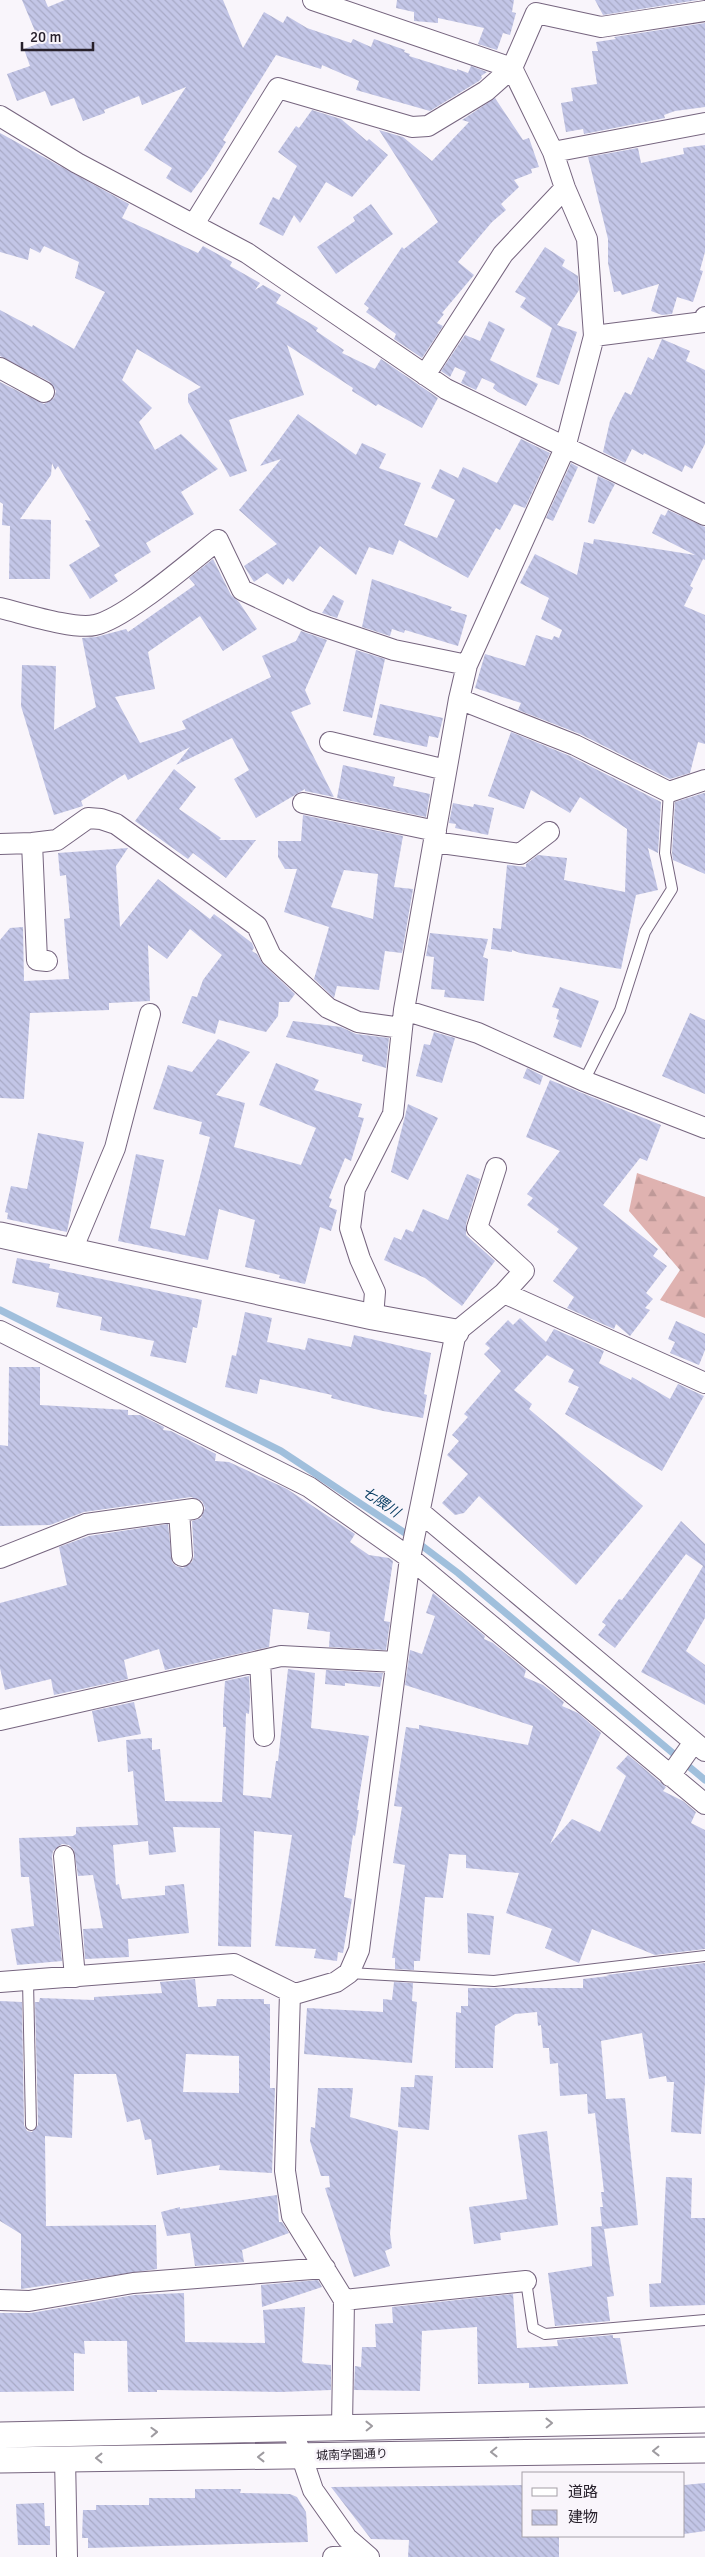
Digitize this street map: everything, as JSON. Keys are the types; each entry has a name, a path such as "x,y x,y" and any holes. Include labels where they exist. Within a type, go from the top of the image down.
{"street":[{"path":"313,0 512,68 552,152 565,188 588,239 594,336 565,448 467,666 458,699 403,1019 393,1114 355,1189 350,1228 360,1260 375,1292 374,1317"},
{"path":"194,224 278,88 412,127 428,126 486,91 512,68 538,7 601,27 705,11"},
{"path":"0,116 77,163 247,253 446,389 705,515"},
{"path":"552,152 705,123"},
{"path":"425,374 503,254 565,188"},
{"path":"594,336 704,322 705,317"},
{"path":"0,368 44,392"},
{"path":"0,608 59,622 94,626 123,612 218,540 242,590 308,621 394,650 467,666"},
{"path":"458,699 575,745 669,792 705,780"},
{"path":"330,742 446,770"},
{"path":"303,803 434,836 520,854 549,832"},
{"path":"0,844 57,840 88,818 101,819 116,824 257,926 271,956 328,1008 358,1022 403,1019 478,1033 584,1081 705,1128"},
{"path":"32,843 37,960 47,961"},
{"path":"72,1250 115,1148 150,1014"},
{"path":"0,1982 234,1964 294,1994 336,1982 349,1973 359,1950 410,1558 456,1332 504,1293 524,1271 477,1228 496,1168"},
{"path":"0,1235 374,1317 456,1332"},
{"path":"504,1293 705,1383"},
{"path":"0,1331 309,1487 410,1558 705,1804"},
{"path":"0,1558 86,1524 186,1510 182,1556"},
{"path":"419,1519 700,1746 670,1776"},
{"path":"0,1720 289,1656 396,1662"},
{"path":"260,1661 264,1736"},
{"path":"64,1856 75,1977"},
{"path":"290,1992 284,2171 292,2216 344,2300 342,2427"},
{"path":"0,2300 29,2301 133,2282 325,2268"},
{"path":"344,2300 526,2281"},
{"path":"0,2435 705,2420"},
{"path":"292,2428 313,2490 347,2538 368,2556"},
{"name":"城南学園通り","path":"0,2460 301,2457 344,2453 705,2450"},
{"path":"65,2458 66,2557"},
{"path":"333,2557 368,2556"}],"lane":[{"path":"584,1081 620,1010 645,932 672,889 665,853 669,792"},
{"path":"349,1973 494,1981 705,1956"},
{"path":"28,1981 31,2125"},
{"path":"526,2281 533,2328 545,2334 705,2320"}],"green space":[{"path":"637,1173 705,1197 705,1318 660,1300 680,1270 629,1211"}],"building":[{"path":"22,0 45,0 48,7 65,0 223,0 243,48 264,12 283,23 287,16 307,28 351,43 353,39 371,47 374,39 405,50 404,52 410,54 409,56 457,71 457,69 468,73 471,66 487,72 481,76 482,78 479,81 430,111 356,90 359,81 322,65 321,69 276,55 223,140 226,142 191,193 166,178 172,168 144,150 186,87 142,105 139,96 104,110 105,113 83,121 74,98 51,106 45,91 17,101 7,74 30,66 24,49 40,43"},
{"path":"397,0 514,0 512,12 516,13 510,35 503,33 497,50 478,44 484,28 438,18 438,23 414,21 414,12 396,8"},
{"path":"595,0 698,0 603,15"},
{"path":"705,23 705,107 675,111 664,115 665,118 584,134 583,129 566,132 561,103 573,101 571,88 597,84 592,51 598,51 596,42 616,39 614,37"},
{"path":"495,98 523,140 529,138 539,167 531,169 532,173 514,180 519,187 501,204 506,210 492,222 458,262 474,275 442,313 444,314 437,323 443,326 422,358 394,339 396,334 366,312 369,308 364,304 402,247 404,249 438,222 379,130 403,137 432,161 469,122 462,120"},
{"path":"312,110 341,119 367,141 369,139 388,155 352,197 326,182 300,223 294,215 283,236 259,224 273,197 279,200 297,166 278,152 296,126 299,128"},
{"path":"0,133 129,204 122,218 198,253 203,246 232,262 230,266 260,283 255,290 263,285 281,295 276,303 318,328 316,331 344,350 342,353 375,369 381,359 438,398 422,428 378,404 376,406 352,391 353,388 287,345 304,395 229,420 247,471 230,477 188,402 188,394 201,387 137,349 122,380 152,408 139,422 155,450 181,434 218,469 181,492 194,514 146,543 151,552 114,575 118,581 90,599 69,565 100,546 85,520 91,521 58,466 55,470 52,463 51,475 20,519 51,520 50,579 9,579 10,526 2,525 3,504 0,502 0,382 44,404 54,398 56,391 50,382 0,356 0,310 32,327 33,325 74,349 105,292 75,278 79,262 44,246 40,253 30,248 28,260 0,252"},
{"path":"705,145 705,252 700,270 703,271 693,302 677,297 672,314 662,315 651,311 659,284 622,295 620,291 614,292 608,263 608,239 588,157 638,148 641,163 684,154 683,148"},
{"path":"371,204 393,234 336,274 317,247 355,221 353,217"},
{"path":"545,247 565,260 562,266 578,276 579,290 557,325 577,332 559,385 536,377 552,328 520,307 526,298 515,292"},
{"path":"489,321 505,329 490,360 538,384 526,406 498,392 493,388 495,384 482,378 476,390 461,383 466,372 455,367 450,377 441,371 465,335 480,341"},
{"path":"662,339 690,351 686,361 705,370 705,444 692,469 685,465 682,472 632,449 625,463 603,452 610,421 625,392 631,395 648,357 653,360"},
{"path":"298,414 356,455 362,443 386,454 379,468 421,483 404,525 437,538 455,500 431,488 440,469 458,478 463,467 497,483 521,439 550,453 525,508 514,504 500,530 496,528 468,578 399,540 393,555 369,547 356,575 320,546 293,582 288,578 283,585 267,573 254,582 244,566 277,544 239,510 281,459 260,466"},
{"path":"571,463 578,467 553,521 546,518"},
{"path":"598,476 615,484 594,524 588,522"},
{"path":"668,510 705,527 705,560 703,559 690,586 693,588 684,606 705,615 705,744 698,742 690,773 670,779 580,734 518,710 521,703 475,688 485,654 525,666 536,635 552,640 554,636 559,638 562,630 541,619 549,598 520,583 535,554 577,575 584,542 593,544 594,539 695,555 652,533 661,514 665,516"},
{"path":"213,559 231,595 239,602 257,629 223,651 200,616 148,652 155,689 115,697 140,743 186,729 182,721 271,677 262,656 296,641 301,631 327,640 305,690 311,704 291,712 334,797 305,791 305,789 256,818 234,779 249,770 232,738 176,765 190,747 128,780 125,774 81,801 83,806 54,815 21,706 22,665 56,666 54,730 96,707 82,638 96,637 126,629 128,632 195,585 189,578"},
{"path":"372,579 452,607 450,610 467,615 458,646 405,630 404,633 392,629 390,636 362,627"},
{"path":"333,595 344,601 337,618 322,613"},
{"path":"356,650 385,659 372,718 343,711"},
{"path":"380,704 443,718 438,738 429,736 427,747 373,735"},
{"path":"511,732 570,756 661,802 658,853 648,848 658,890 636,895 621,969 520,953 512,950 512,952 491,949 493,928 501,929 507,865 526,867 526,864 538,855 567,858 564,880 625,892 627,829 580,797 570,813 531,790 524,809 488,796"},
{"path":"343,765 395,777 393,786 430,794 426,817 337,798"},
{"path":"174,769 196,787 179,809 221,838 219,840 256,840 226,878 193,853 188,859 135,821"},
{"path":"705,793 705,874 673,860 672,853 675,802"},
{"path":"453,803 473,807 474,804 494,808 488,835 455,828 456,824 449,823"},
{"path":"303,815 403,836 394,887 413,889 402,953 385,951 379,990 337,986 334,998 314,979 329,927 284,912 297,869 285,869 278,857 278,841 301,841","holes":["344,870 378,874 373,919 331,907"]},
{"path":"128,848 116,866 120,927 158,879 210,919 214,914 252,943 254,948 252,951 295,994 289,1002 279,1002 278,1016 266,1032 219,1020 215,1034 182,1023 192,996 197,997 203,980 222,955 190,929 167,959 148,945 150,1001 109,1003 109,1010 30,1013 24,1099 0,1098 0,940 10,928 23,927 24,981 69,979 64,919 70,918 66,875 60,876 58,853"},
{"path":"430,933 488,939 483,957 488,959 484,1001 444,997 445,990 431,989 434,957 426,956"},
{"path":"560,987 599,1001 581,1048 553,1037 559,1020 556,1019 559,1009 552,1007"},
{"path":"690,1013 705,1020 705,1094 662,1076"},
{"path":"293,1021 341,1027 356,1034 389,1038 386,1068 362,1061 363,1055 286,1037"},
{"path":"434,1032 455,1038 442,1083 416,1076 424,1044 430,1045"},
{"path":"218,1039 250,1052 216,1095 245,1103 234,1147 301,1165 316,1128 259,1105 276,1063 319,1080 314,1090 362,1104 358,1117 364,1118 351,1161 345,1158 329,1198 332,1199 329,1207 337,1210 331,1231 320,1227 305,1284 279,1278 280,1275 245,1267 255,1220 219,1209 208,1260 118,1241 136,1154 164,1160 150,1228 185,1236 210,1137 199,1134 202,1122 153,1109 168,1065 192,1072"},
{"path":"527,1068 543,1076 540,1085 523,1078"},
{"path":"550,1080 661,1125 647,1161 640,1158 603,1205 658,1249 653,1256 667,1266 646,1293 653,1299 645,1308 650,1310 630,1336 616,1324 614,1329 567,1308 574,1297 553,1281 578,1248 557,1232 559,1229 527,1205 533,1198 527,1194 560,1151 526,1137"},
{"path":"408,1104 438,1118 408,1180 391,1172"},
{"path":"38,1133 84,1142 67,1232 7,1219 8,1213 5,1212 11,1186 27,1189"},
{"path":"467,1174 480,1179 466,1224 466,1235 495,1261 462,1306 425,1278 384,1260 394,1237 401,1240 406,1229 413,1232 423,1209 448,1220"},
{"path":"17,1258 50,1264 49,1268 202,1300 197,1328 193,1327 186,1363 150,1356 154,1341 100,1330 102,1317 56,1307 59,1293 12,1283"},
{"path":"245,1312 272,1318 267,1342 305,1350 308,1338 351,1347 354,1335 431,1353 424,1394 427,1395 423,1418 383,1411 331,1398 332,1395 260,1379 257,1394 225,1387 232,1355 236,1356"},
{"path":"520,1318 546,1342 554,1329 604,1351 599,1363 631,1380 632,1377 670,1399 678,1384 704,1396 662,1471 565,1414 579,1387 568,1382 574,1370 547,1355 514,1390 532,1404 529,1409 643,1506 576,1585 479,1496 464,1513 455,1515 442,1503 468,1474 447,1455 459,1441 452,1435 468,1417 464,1414 501,1371 484,1354 490,1348 485,1344 508,1320 513,1325"},
{"path":"676,1321 705,1334 705,1350 699,1365 670,1353 675,1342 668,1339"},
{"path":"9,1367 40,1367 40,1405 128,1410 128,1415 140,1415 164,1427 163,1430 171,1431 216,1454 215,1461 229,1462 287,1489 355,1534 350,1542 369,1555 389,1558 393,1561 384,1621 390,1622 386,1650 329,1647 330,1632 307,1629 309,1613 273,1609 269,1647 165,1670 159,1649 124,1660 128,1679 54,1695 51,1679 5,1690 0,1668 0,1603 67,1585 59,1547 89,1536 168,1524 172,1562 176,1566 183,1568 192,1562 194,1556 192,1521 201,1518 205,1508 202,1501 191,1497 84,1512 50,1525 0,1526 0,1445 8,1446"},
{"path":"681,1521 705,1544 705,1618 686,1651 705,1665 705,1705 641,1672 703,1566 686,1554 615,1648 598,1635 606,1625 602,1622 619,1599 622,1600"},
{"path":"433,1593 485,1636 484,1639 493,1643 526,1670 524,1677 543,1685 564,1702 562,1706 578,1713 601,1733 550,1844 572,1819 600,1832 626,1776 616,1768 628,1755 666,1787 663,1791 683,1801 696,1812 691,1823 705,1830 705,1949 655,1955 592,1929 579,1963 545,1948 552,1929 506,1913 519,1873 466,1868 466,1855 449,1854 443,1898 425,1897 420,1961 414,1961 414,1970 395,1969 395,1958 392,1958 405,1865 393,1863 402,1807 394,1806 406,1727 419,1729 419,1725 528,1745 533,1726 405,1685 410,1650 422,1654 435,1616 426,1613"},
{"path":"288,1669 315,1673 311,1728 369,1736 357,1810 359,1810 355,1836 353,1835 344,1897 352,1899 343,1953 338,1952 337,1961 314,1958 316,1949 275,1946 292,1835 254,1831 251,1947 218,1946 220,1828 173,1827 176,1852 149,1855 148,1841 113,1845 116,1885 119,1884 122,1899 165,1895 165,1886 184,1884 189,1933 128,1939 129,1957 85,1959 83,1929 103,1928 93,1875 78,1876 74,1850 69,1845 62,1844 53,1851 52,1857 62,1961 17,1965 11,1929 34,1926 29,1877 21,1877 19,1838 73,1836 76,1834 76,1827 138,1825 133,1771 128,1772 126,1740 152,1738 152,1750 160,1749 165,1801 222,1802 226,1727 223,1727 225,1681 249,1676 250,1698 249,1714 246,1713 243,1795 271,1798 276,1761 278,1761"},
{"path":"326,1670 383,1673 380,1687 345,1683 345,1686 325,1684"},
{"path":"134,1702 141,1734 98,1742 92,1711"},
{"path":"467,1913 494,1916 490,1955 468,1953"},
{"path":"705,1963 705,2083 701,2134 671,2132 674,2082 667,2082 666,2076 649,2079 642,2033 601,2041 606,2099 625,2098 638,2225 604,2229 614,2296 607,2297 610,2321 555,2326 548,2273 592,2266 591,2227 602,2226 600,2207 603,2207 601,2192 604,2192 595,2113 588,2114 587,2094 560,2096 558,2063 550,2064 549,2048 543,2048 541,2025 538,2026 537,2012 515,2014 495,2026 493,2068 455,2068 456,2012 461,2013 461,2006 468,2006 468,1988 583,1988 583,1979"},
{"path":"195,1979 198,2007 216,2006 217,1999 264,1999 264,2004 270,2004 270,2088 275,2088 272,2173 219,2170 220,2165 157,2175 151,2139 145,2140 140,2119 127,2122 116,2074 74,2074 72,2138 45,2136 46,2226 156,2225 157,2269 21,2289 21,2234 0,2221 0,2001 22,2002 24,2125 27,2131 32,2132 38,2125 35,2002 39,2002 40,1998 94,2000 94,1997 162,1993 160,1982","holes":["186,2054 239,2056 239,2093 183,2092"]},
{"path":"394,1982 413,1983 412,2001 417,2002 412,2063 304,2054 307,2008 383,2012 383,1999 392,2000"},
{"path":"415,2075 433,2076 429,2130 398,2127 401,2087 414,2087"},
{"path":"318,2088 353,2088 350,2117 398,2131 390,2234 392,2248 385,2251 390,2266 354,2277 325,2188 330,2187 329,2176 321,2176 310,2141 311,2127 315,2128"},
{"path":"547,2131 558,2225 500,2233 501,2240 474,2244 469,2207 527,2199 518,2135"},
{"path":"666,2177 692,2178 691,2218 705,2218 705,2305 650,2307 649,2284 661,2283"},
{"path":"277,2195 279,2222 282,2222 289,2233 242,2250 244,2262 195,2266 190,2233 167,2236 161,2212 180,2207 180,2209"},
{"path":"318,2280 322,2287 262,2307 261,2285"},
{"path":"184,2293 185,2342 265,2343 263,2310 305,2307 302,2361 304,2363 331,2365 331,2390 281,2392 157,2390 157,2392 128,2392 127,2341 84,2341 85,2354 74,2353 74,2391 0,2392 0,2313 31,2313 134,2295"},
{"path":"513,2294 517,2348 558,2346 557,2340 613,2335 613,2338 620,2338 628,2384 529,2388 529,2383 478,2384 477,2327 422,2331 420,2391 354,2390 355,2366 361,2367 362,2347 376,2347 375,2324 393,2323 392,2307"},
{"path":"705,2483 705,2531 685,2534 685,2485"},
{"path":"522,2485 522,2537 559,2537 559,2557 408,2557 409,2540 371,2539 331,2487"},
{"path":"195,2489 241,2489 240,2493 290,2494 297,2497 306,2512 308,2542 88,2548 88,2538 82,2538 83,2510 96,2510 96,2505 149,2505 149,2498 195,2498"},
{"path":"44,2503 45,2526 50,2526 50,2545 18,2545 16,2504"}],"waterway":[{"name":"七隈川","path":"0,1310 281,1451 405,1533 458,1573 705,1780"}]}
